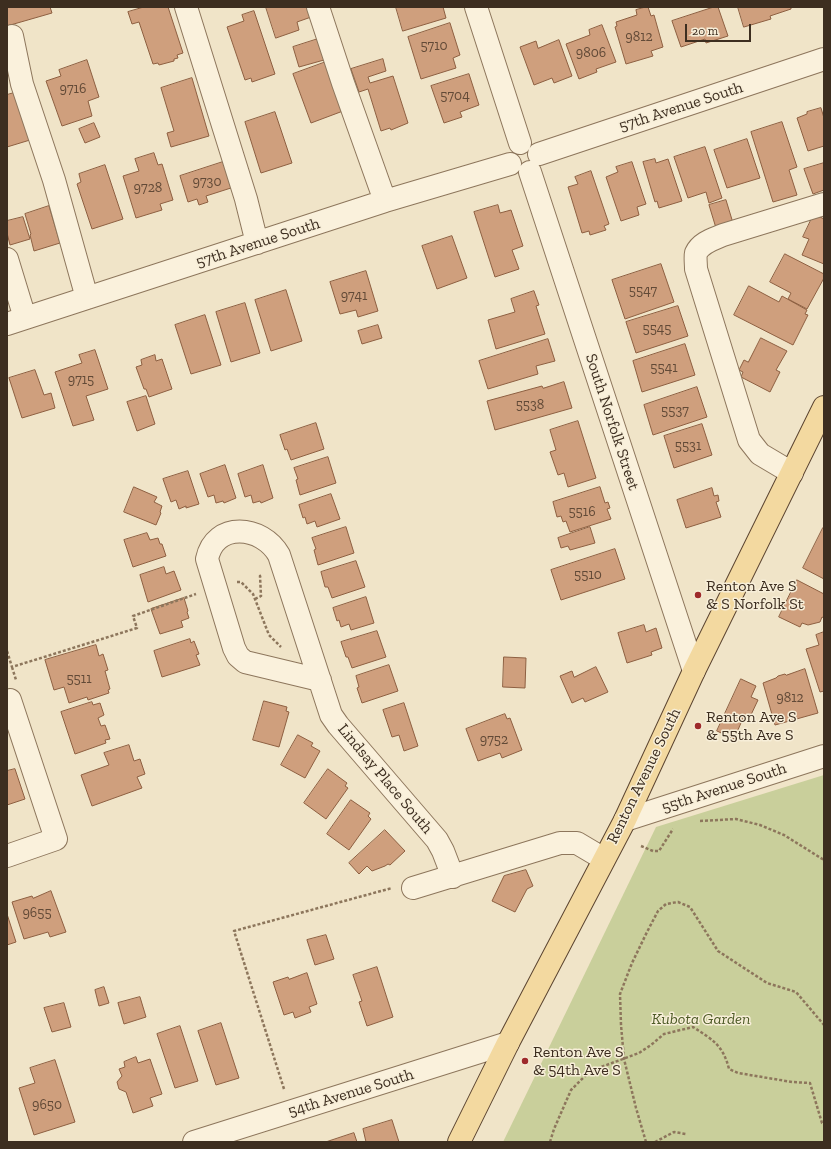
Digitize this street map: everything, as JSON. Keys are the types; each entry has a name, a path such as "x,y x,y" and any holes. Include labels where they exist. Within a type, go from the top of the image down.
{"main road":[{"name":"Renton Avenue South","path":"459,1142 508,1043 625,820 694,671 824,407"}],"street":[{"path":"186,7 244,192 257,243"},
{"path":"318,7 385,201"},
{"path":"476,7 520,143"},
{"path":"12,36 22,84 54,180 87,298"},
{"name":"57th Avenue South","path":"534,163 824,60"},
{"path":"520,143 532,144 536,147 534,163 523,173 518,172 510,164 510,150 520,143"},
{"name":"South Norfolk Street","path":"534,163 694,671"},
{"name":"57th Avenue South","path":"16,321 385,201 510,164"},
{"path":"792,473 760,454 749,440 696,269 696,254 700,247 723,235 824,204"},
{"path":"7,259 16,321"},
{"name":"Lindsay Place South","path":"320,680 245,662 238,656 225,584 207,560 208,552 212,544 220,537 240,532 255,533 266,539 274,546 279,555 332,715 338,725 436,840 443,852 453,877"},
{"path":"7,856 56,840 10,700"},
{"name":"55th Avenue South","path":"625,820 824,756"},
{"path":"413,888 560,843 577,842 604,858"},
{"name":"54th Avenue South","path":"194,1142 508,1043"}],"path":[{"path":"255,599 261,596 260,576 266,572"},
{"path":"7,651 12,667 137,628 133,616 225,584 241,582 253,594 269,635 285,650"},
{"path":"694,822 712,819 736,818 760,825 784,836 824,860"},
{"path":"641,846 653,851 659,851 676,826"},
{"path":"284,1089 234,931 393,888 413,888"},
{"path":"646,1142 637,1115 624,1059 620,994 632,963 647,932 658,911 666,904 678,902 690,907 718,951 767,982 796,992 824,1025"},
{"path":"550,1142 554,1129 572,1090 586,1075 601,1067 638,1053 651,1045 664,1034 693,1027 715,1041 726,1056 729,1069 738,1073 792,1082 810,1083 822,1123 824,1124"},
{"path":"655,1142 674,1132 686,1134"}],"green space":[{"name":"Kubota Garden","path":"824,775 824,1142 503,1142 656,827"}],"building":[{"path":"7,7 50,7 52,13 7,26"},
{"path":"144,7 168,7 183,53 177,55 178,58 174,59 174,61 159,65 158,63 153,64 139,22 132,24 128,12"},
{"path":"266,7 310,7 314,16 297,22 299,30 276,38"},
{"path":"396,7 443,7 446,18 403,31"},
{"path":"648,7 651,16 654,15 663,47 651,51 653,56 626,64 615,27 617,26 616,22 637,15 636,10"},
{"path":"718,7 728,36 706,43 705,39 681,47 672,21"},
{"path":"738,7 791,7 791,9 770,16 771,19 744,27"},
{"path":"254,11 275,74 252,82 251,78 245,80 227,27 244,21 242,15"},
{"path":"450,23 460,55 453,58 456,68 421,79 408,37"},
{"path":"602,25 616,62 596,69 597,72 579,79 566,44 590,35 589,30"},
{"path":"318,39 324,60 299,67 293,47"},
{"path":"559,40 572,76 554,83 552,78 534,85 520,47 536,41 538,48"},
{"path":"383,59 386,71 368,77 370,83 393,76 408,123 391,130 390,128 381,131 368,89 359,92 351,69"},
{"path":"87,60 99,97 88,101 92,116 62,126 46,81 61,76 59,70"},
{"path":"326,62 343,111 311,123 293,74"},
{"path":"469,74 479,105 460,112 462,117 444,123 431,86"},
{"path":"192,78 209,136 171,147 167,133 174,131 161,88"},
{"path":"14,93 30,140 7,147 7,95"},
{"path":"821,108 824,118 824,146 808,151 797,118 807,114 807,112"},
{"path":"275,112 292,163 261,173 245,122"},
{"path":"782,122 797,167 789,170 797,195 773,202 751,132"},
{"path":"94,123 100,137 85,143 79,129"},
{"path":"747,139 760,178 727,188 714,150"},
{"path":"705,147 722,198 709,203 706,192 688,198 674,157"},
{"path":"154,153 158,165 162,164 173,200 160,204 162,210 136,218 123,176 139,171 135,159"},
{"path":"655,159 656,163 668,159 682,201 659,208 657,201 655,202 643,162"},
{"path":"226,161 234,187 206,196 208,202 199,205 197,199 188,202 180,176"},
{"path":"632,162 646,204 637,207 639,215 621,221 606,177 618,172 616,167"},
{"path":"824,163 824,190 813,194 804,169"},
{"path":"105,165 123,219 92,229 77,184 81,182 79,174"},
{"path":"591,171 609,224 604,226 606,230 590,235 589,231 582,233 568,187 578,184 575,177"},
{"path":"726,200 733,223 716,228 709,205"},
{"path":"498,205 500,213 511,210 523,246 512,250 519,269 495,277 474,212"},
{"path":"49,206 60,243 34,251 25,214"},
{"path":"814,214 824,219 824,264 802,255 809,239 803,237"},
{"path":"23,217 30,239 10,245 7,233 7,221"},
{"path":"452,236 467,278 437,289 422,246"},
{"path":"785,254 824,274 824,278 807,309 788,299 791,293 770,282"},
{"path":"661,264 674,302 625,319 612,280"},
{"path":"366,271 378,311 358,317 356,310 340,314 330,282"},
{"path":"749,286 779,302 782,296 807,310 805,314 808,315 793,345 734,315"},
{"path":"286,290 302,341 271,351 255,300"},
{"path":"534,291 539,305 536,306 545,334 496,349 488,320 515,312 511,299"},
{"path":"245,303 260,353 231,362 216,312"},
{"path":"678,306 688,336 636,353 626,322"},
{"path":"205,315 221,365 191,374 175,325"},
{"path":"378,325 382,338 362,344 358,331"},
{"path":"761,338 787,351 776,370 780,372 770,392 741,377 743,372 739,370 744,360 748,362"},
{"path":"548,339 555,361 536,366 538,374 488,389 479,361"},
{"path":"685,344 695,375 642,392 633,361"},
{"path":"95,350 108,389 86,396 94,420 73,426 55,372 82,363 79,355"},
{"path":"155,355 156,361 162,359 172,389 149,397 146,389 144,389 136,367 142,365 141,360"},
{"path":"35,370 44,395 51,393 55,408 22,418 9,378"},
{"path":"564,382 572,408 495,430 487,401 542,386 543,388"},
{"path":"697,387 707,417 653,435 644,405"},
{"path":"146,396 155,424 137,431 127,402"},
{"path":"578,421 596,478 568,487 564,473 558,475 550,452 556,450 550,430"},
{"path":"316,423 324,449 291,460 287,449 285,450 280,435"},
{"path":"702,424 712,455 674,468 664,436"},
{"path":"328,457 336,483 300,495 296,480 298,479 294,468"},
{"path":"225,465 236,498 224,503 223,501 216,503 214,495 208,497 200,474"},
{"path":"263,465 273,498 261,503 260,501 253,503 251,495 245,497 238,474"},
{"path":"188,471 199,504 186,508 186,506 179,509 176,500 171,502 163,479"},
{"path":"134,487 157,497 154,502 162,506 156,525 124,512"},
{"path":"600,487 605,503 608,502 610,508 607,509 611,519 570,532 566,521 563,522 561,516 557,517 553,502"},
{"path":"712,488 714,496 718,495 719,501 716,502 721,517 686,528 677,500"},
{"path":"331,494 340,519 317,527 315,521 307,524 305,517 303,518 299,505"},
{"path":"346,527 354,553 318,565 314,550 316,549 312,538"},
{"path":"590,527 595,543 570,550 568,546 561,548 558,538"},
{"path":"823,528 824,529 824,579 803,568"},
{"path":"147,533 150,540 158,538 160,544 162,544 166,556 133,567 124,540"},
{"path":"615,549 625,579 561,600 551,570"},
{"path":"356,561 365,587 332,598 328,587 325,587 321,572"},
{"path":"164,567 166,574 174,571 181,590 148,602 140,575"},
{"path":"797,580 824,594 824,618 822,617 820,622 808,625 802,623 800,627 779,617"},
{"path":"366,597 374,623 351,630 349,624 341,627 339,620 337,621 333,608"},
{"path":"184,598 189,618 181,621 183,627 160,634 151,609"},
{"path":"644,625 646,632 656,628 662,648 651,652 652,655 627,663 618,633"},
{"path":"377,631 386,657 352,668 348,657 346,657 341,642"},
{"path":"824,632 824,691 820,692 806,649 819,645 816,635"},
{"path":"190,639 191,643 194,641 199,654 196,655 200,665 162,677 154,651"},
{"path":"96,645 99,656 103,654 108,670 105,671 110,689 108,690 109,693 88,700 87,697 69,703 64,687 54,690 45,660"},
{"path":"504,657 526,658 525,688 503,687"},
{"path":"389,665 398,691 362,703 357,688 359,687 356,676"},
{"path":"596,667 608,692 585,702 583,698 572,703 560,676 572,671 574,677"},
{"path":"805,669 818,713 775,725 763,683 778,676"},
{"path":"741,679 756,686 751,697 758,700 749,719 744,716 734,739 717,731"},
{"path":"264,701 287,707 286,711 289,712 279,747 253,740"},
{"path":"92,702 93,705 100,703 104,715 98,718 101,726 105,725 110,739 105,740 106,743 75,754 61,712"},
{"path":"404,703 418,746 404,751 399,735 392,737 383,710"},
{"path":"505,714 507,719 510,718 522,750 502,758 500,753 478,761 466,729"},
{"path":"298,735 313,743 311,746 320,751 305,778 281,765"},
{"path":"129,745 134,761 140,759 145,774 137,777 142,788 92,806 81,775 109,765 104,753"},
{"path":"15,769 25,799 7,805 7,771"},
{"path":"328,769 347,783 345,786 348,788 326,819 304,803"},
{"path":"351,800 370,813 368,816 371,819 349,850 327,834"},
{"path":"385,830 405,851 390,865 388,864 372,871 367,866 359,874 349,863"},
{"path":"526,870 533,886 527,889 515,912 492,901 504,876"},
{"path":"51,891 66,932 50,937 48,932 24,939 12,902 32,896 33,898"},
{"path":"7,914 16,942 7,945"},
{"path":"326,935 334,959 315,965 307,940"},
{"path":"377,967 393,1017 367,1026 359,1002 362,1001 353,975"},
{"path":"307,973 317,1004 309,1007 311,1012 295,1018 293,1012 284,1015 273,982"},
{"path":"104,987 109,1003 99,1006 95,990"},
{"path":"140,997 146,1017 124,1024 118,1003"},
{"path":"64,1003 71,1027 52,1032 44,1008"},
{"path":"221,1023 239,1078 216,1085 198,1031"},
{"path":"180,1026 198,1081 175,1088 157,1034"},
{"path":"136,1057 138,1063 150,1059 162,1094 150,1098 153,1106 133,1113 126,1092 119,1089 117,1082 122,1076 119,1069 125,1067 124,1062"},
{"path":"55,1060 75,1122 34,1135 19,1088 35,1083 30,1068"},
{"path":"392,1120 399,1142 366,1142 363,1129"},
{"path":"354,1133 357,1142 326,1142"}],"place":[{"name":"Renton Ave S & S Norfolk St","path":"698,595"},
{"name":"Renton Ave S & 55th Ave S","path":"698,726"},
{"name":"Renton Ave S & 54th Ave S","path":"525,1061"}]}
